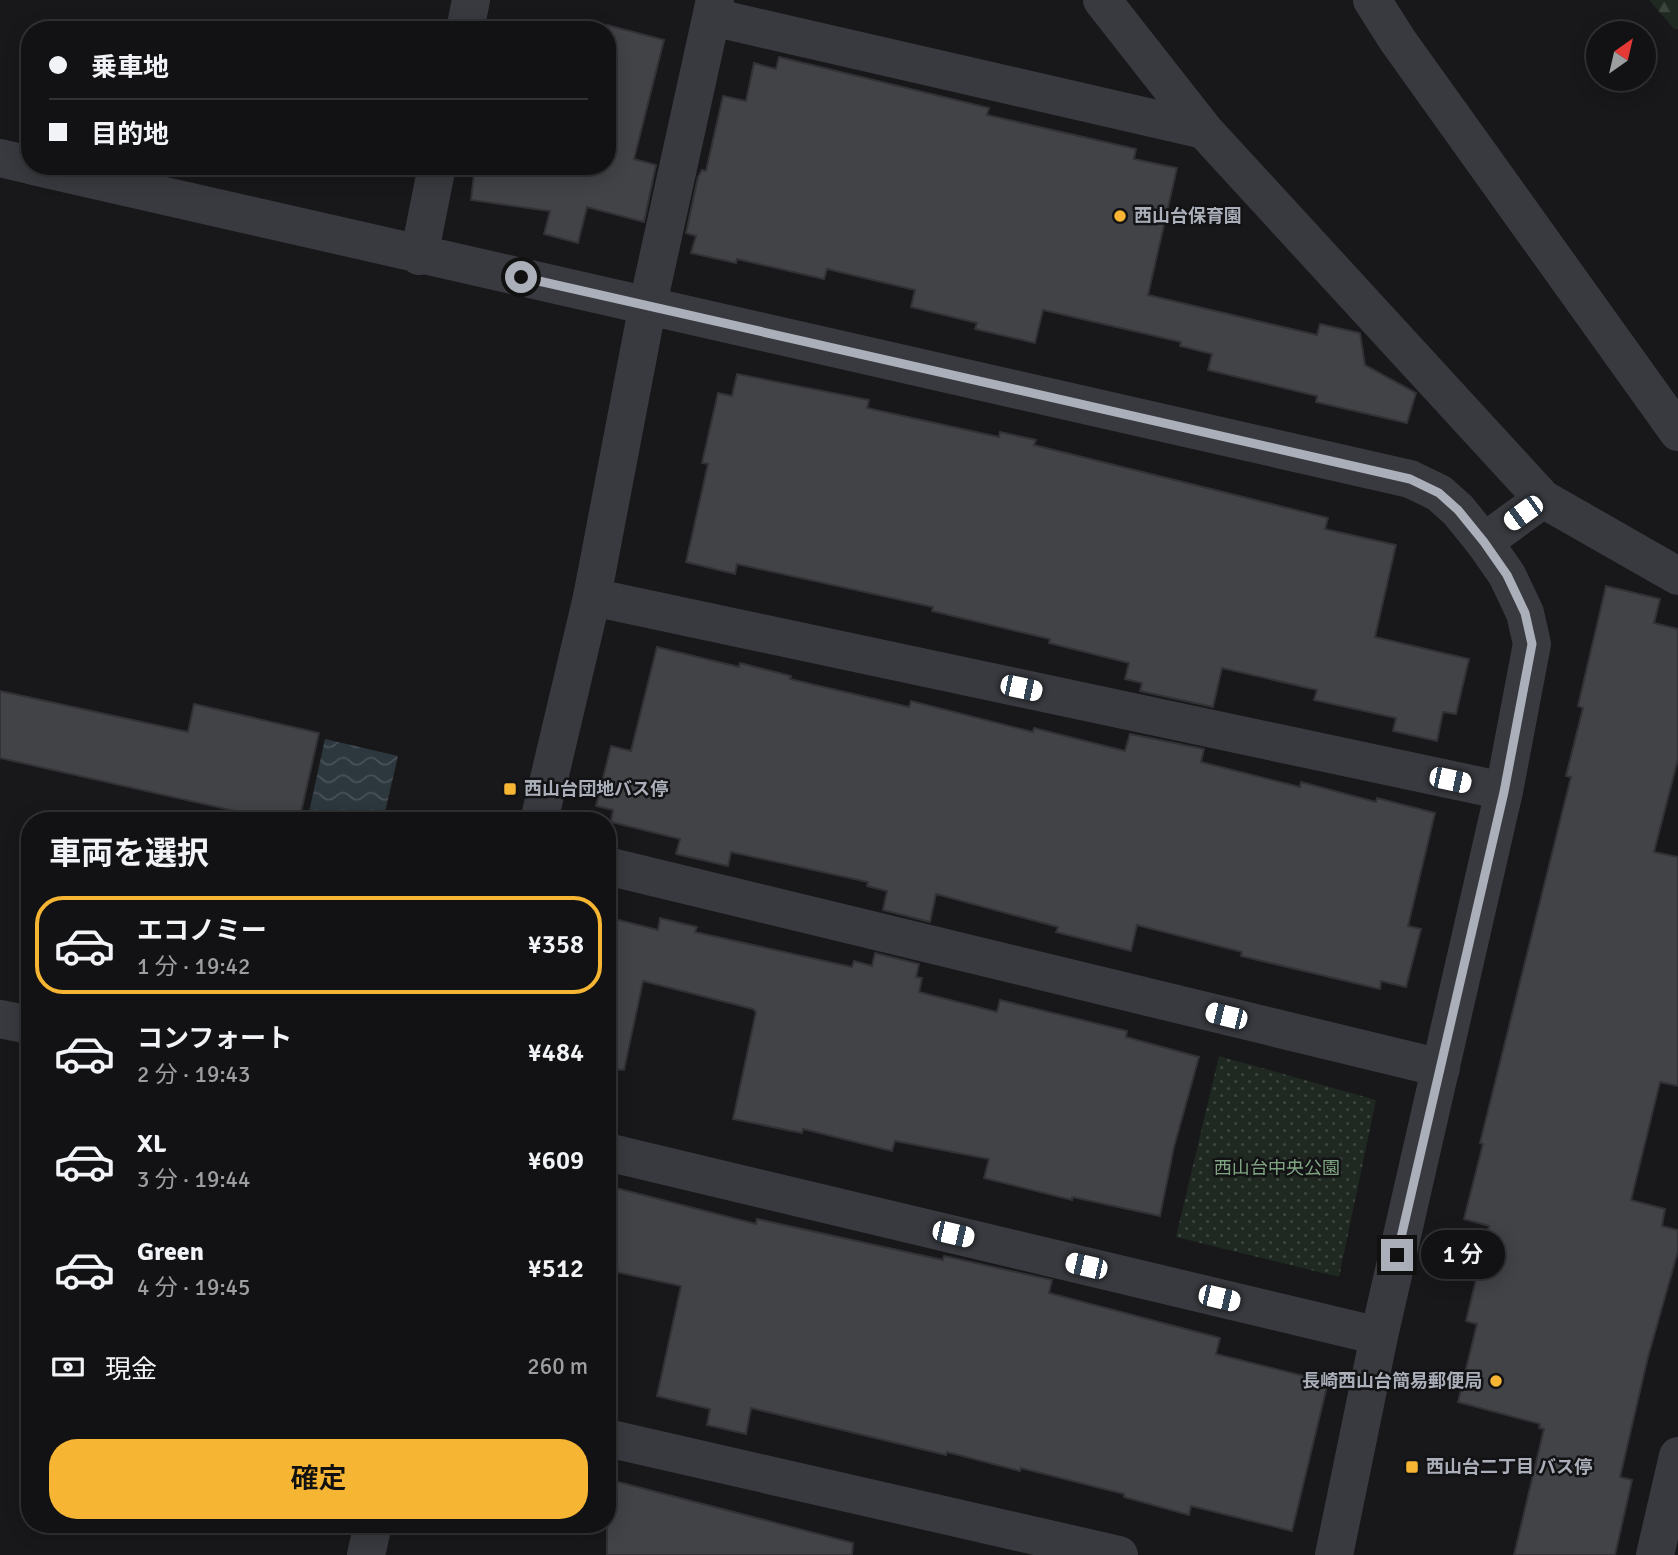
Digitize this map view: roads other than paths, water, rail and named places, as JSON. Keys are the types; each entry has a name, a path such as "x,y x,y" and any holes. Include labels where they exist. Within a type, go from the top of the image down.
{"street":[{"path":"467,21 471,0"},
{"path":"1102,0 1204,130 1543,499 1678,576"},
{"path":"1372,0 1398,41 1678,432"},
{"path":"541,812 592,597 648,304 713,9 1204,130"},
{"path":"0,158 21,163"},
{"path":"71,175 1410,479 1439,493 1458,510 1507,575 1525,613 1532,644 1504,792 1379,1335 1334,1555"},
{"path":"419,256 435,175"},
{"path":"1484,542 1543,499"},
{"path":"592,597 1504,792"},
{"path":"616,868 1441,1068"},
{"path":"0,1019 21,1024"},
{"path":"616,1154 1379,1335"},
{"path":"616,1440 1119,1555"},
{"path":"1655,1555 1678,1456"},
{"path":"366,1555 371,1533"}],"water":[{"path":"325,739 398,756 385,812 309,812"}],"place":[{"name":"西山台保育園","path":"1120,216"},
{"name":"西山台団地バス停","path":"510,789"},
{"name":"長崎西山台簡易郵便局","path":"1496,1381"},
{"name":"西山台二丁目 バス停","path":"1412,1467"}],"park label":[{"name":"西山台中央公園","path":"1277,1168"}]}
